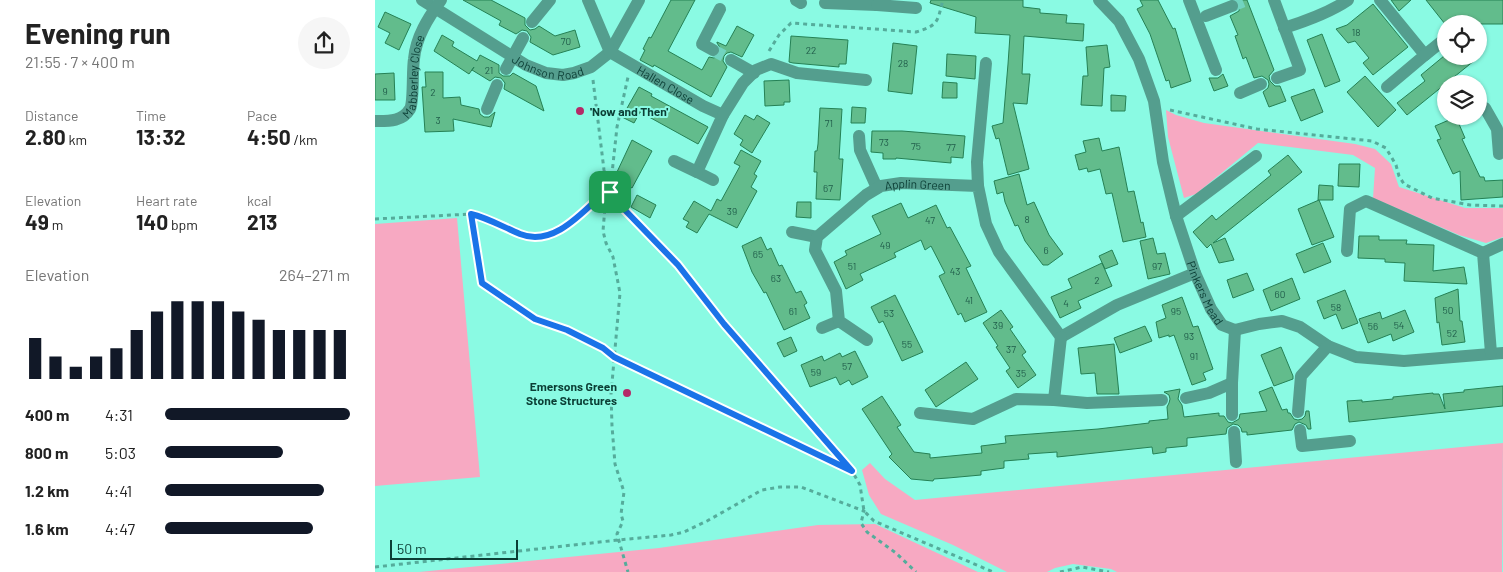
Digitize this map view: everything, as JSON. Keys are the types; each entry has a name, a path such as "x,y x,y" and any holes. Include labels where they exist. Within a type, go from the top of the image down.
{"street":[{"name":"Johnson Road","path":"422,0 438,4 512,57 546,73 563,75 591,66 610,52 639,0"},
{"path":"532,22 549,0"},
{"path":"587,0 610,52"},
{"name":"Pinkers Mead","path":"1099,0 1119,21 1139,59 1154,101 1163,162 1176,216 1195,274 1211,308 1222,325 1235,330 1282,321 1300,327 1328,346 1356,357 1403,361 1497,353 1483,254"},
{"path":"1189,0 1216,70"},
{"path":"1274,0 1300,70 1277,78"},
{"path":"1284,28 1338,7 1348,0"},
{"path":"1380,0 1425,55"},
{"path":"825,3 877,2 916,8"},
{"name":"Mabberley Close","path":"375,121 391,121 403,117 411,108 414,59 418,38 438,4"},
{"path":"1206,16 1232,6"},
{"path":"713,50 702,44 720,9"},
{"path":"506,69 523,38"},
{"path":"1387,87 1437,45"},
{"name":"Hallen Close","path":"610,52 703,106 723,115"},
{"path":"731,60 755,72"},
{"path":"697,172 723,115 743,83 755,72 771,64 797,73 866,80"},
{"path":"986,64 977,162 978,186 986,224 999,252 1061,337 1054,400"},
{"path":"1240,93 1261,84"},
{"path":"487,109 497,85"},
{"path":"1487,111 1500,128 1499,154"},
{"path":"859,136 860,150 877,188"},
{"path":"1176,216 1256,156"},
{"path":"674,161 713,180"},
{"name":"Applin Green","path":"817,238 866,195 881,186 901,183 978,186"},
{"path":"1347,250 1350,209 1365,201 1483,254 1503,244"},
{"path":"792,232 817,238 815,250 836,291 839,321"},
{"path":"1061,337 1117,305 1195,274"},
{"path":"822,328 839,321"},
{"path":"839,321 867,340"},
{"path":"1232,415 1235,330"},
{"path":"1298,412 1301,376 1328,346"},
{"path":"1186,398 1209,393 1232,383"},
{"path":"921,413 973,419 1016,399 1087,403 1162,400"},
{"path":"1300,430 1302,446 1350,441"},
{"path":"1234,432 1236,462"}],"path":[{"path":"755,72 779,35 791,23 916,32 929,28 938,21 943,0"},
{"path":"609,191 617,126 631,64"},
{"path":"591,66 603,170 609,191 678,265 724,324 852,471 860,485 865,511 861,523 867,532 896,553 916,572"},
{"path":"1154,101 1172,111 1257,129 1372,140 1386,148 1396,164 1399,176 1404,184 1432,198 1470,205 1503,206"},
{"path":"375,219 471,214 485,217 523,235 539,236 554,234 568,225 602,194 609,191"},
{"path":"602,194 605,207 603,231 606,243 613,257 620,293 611,394 615,464 624,492 621,514 623,521 617,534 628,572"},
{"path":"471,214 482,283 535,319 567,330 603,348 614,357 852,471"},
{"path":"375,567 671,535 684,532 707,521 762,490 780,487 801,487 865,511 874,521 993,572"},
{"path":"1060,572 1082,567 1109,572"}],"shaded area":[{"path":"1166,110 1204,123 1355,144 1375,149 1391,164 1399,187 1465,208 1503,208 1503,237 1486,243 1459,235 1373,198 1375,168 1353,155 1258,143 1196,194 1184,198 1168,137"},
{"path":"457,218 480,477 375,486 375,224"},
{"path":"1503,443 1502,572 1117,572 1111,569 1073,564 1047,572 1007,572 953,545 881,514 869,495 862,470 870,463 885,479 915,500"},
{"path":"875,524 978,572 419,572 659,548 818,525"}],"building":[{"path":"463,0 491,0 525,18 525,25 530,30 539,26 555,36 575,30 580,47 553,55 530,42 531,37 527,31 522,30 516,34 499,25 501,21"},
{"path":"671,0 695,0 668,51 702,70 709,57 714,58 720,54 721,49 717,42 726,46 737,26 754,35 742,57 731,52 724,56 723,61 727,67 711,97 654,65 653,67 640,60 649,37 651,38"},
{"path":"931,0 1023,0 1023,7 1040,9 1040,13 1067,15 1066,23 1084,24 1083,41 1024,36 1022,74 1030,74 1027,104 1013,103 1029,169 1008,175 999,138 996,139 992,126 1003,123 1010,35 975,33 976,17 930,3"},
{"path":"1140,0 1158,0 1173,29 1175,28 1191,81 1171,88 1169,80 1166,81 1150,34 1137,9 1143,6"},
{"path":"1237,0 1247,0 1274,70 1269,76 1270,81 1275,86 1280,86 1286,101 1269,107 1263,92 1268,88 1268,80 1262,76 1254,78 1246,57 1243,59 1235,36 1238,35 1230,16 1239,11 1240,4"},
{"path":"1391,0 1411,0 1399,11"},
{"path":"1426,0 1503,0 1503,24 1487,24 1487,15 1438,15"},
{"path":"1373,4 1408,47 1373,75 1363,63 1369,58 1355,41 1348,43 1336,29 1347,25"},
{"path":"385,12 411,24 399,50 385,43 390,33 378,27"},
{"path":"1322,34 1340,81 1325,87 1307,40"},
{"path":"442,35 454,42 452,46 477,61 480,55 499,65 499,73 503,76 510,76 513,73 536,86 544,111 504,89 505,83 501,78 495,77 490,81 472,70 474,67 469,74 434,51"},
{"path":"791,36 848,40 846,64 839,64 839,67 789,62"},
{"path":"893,43 917,46 912,94 888,91"},
{"path":"1107,45 1110,67 1104,68 1102,106 1081,105 1083,76 1088,76 1086,47"},
{"path":"947,54 976,56 975,79 946,76"},
{"path":"1437,62 1437,65 1469,65 1456,75 1437,75 1437,91 1407,115 1397,103 1425,81 1421,75"},
{"path":"425,72 443,72 443,98 460,97 461,105 479,109 480,114 484,117 489,117 495,112 491,127 453,119 454,131 425,132 422,87 426,87"},
{"path":"394,73 395,100 375,100 375,74"},
{"path":"1223,74 1228,86 1214,91 1209,78 1218,78"},
{"path":"1365,76 1396,110 1378,127 1347,92"},
{"path":"789,80 790,102 784,102 784,105 765,106 764,81"},
{"path":"943,82 957,83 957,98 942,98"},
{"path":"639,87 652,94 651,96 708,127 698,144 640,112 634,123 622,117"},
{"path":"1314,89 1323,112 1301,121 1291,97"},
{"path":"1111,95 1126,96 1125,111 1111,111"},
{"path":"852,107 866,108 865,123 851,123"},
{"path":"820,108 842,109 839,159 843,159 840,200 816,199 817,172 814,172"},
{"path":"745,115 754,120 757,115 770,123 752,153 740,145 743,140 734,134"},
{"path":"1459,125 1465,138 1462,139 1480,177 1484,177 1485,181 1503,180 1503,197 1461,200 1460,171 1453,174 1437,140 1441,139 1435,126"},
{"path":"872,131 902,131 965,136 963,158 951,157 951,163 896,158 883,159 883,153 871,152"},
{"path":"1099,138 1102,151 1119,147 1128,192 1134,191 1146,237 1123,242 1112,193 1106,194 1100,169 1088,172 1087,168 1079,170 1075,155 1086,152 1083,141"},
{"path":"632,140 652,151 632,188 617,180 620,174 617,172"},
{"path":"741,150 761,161 754,174 757,176 751,187 757,191 737,228 709,214 697,233 686,227 689,222 683,219 694,201 711,211 717,199 721,201 740,166 734,163"},
{"path":"1288,155 1302,172 1213,243 1225,238 1234,260 1219,263 1211,244 1207,248 1193,232 1212,215 1216,220 1271,175 1268,171"},
{"path":"1339,164 1360,164 1359,187 1338,186"},
{"path":"1019,174 1027,205 1034,202 1049,235 1063,254 1048,265 1043,265 1025,241 1018,225 1015,226 1003,192 997,194 994,181"},
{"path":"1319,185 1333,186 1333,200 1318,200"},
{"path":"637,195 656,205 650,218 631,207"},
{"path":"1319,200 1334,237 1312,245 1298,209"},
{"path":"797,202 811,202 811,218 796,217"},
{"path":"901,203 908,218 936,205 947,228 950,227 971,266 966,268 987,312 965,322 961,313 958,315 939,276 945,273 931,246 925,250 921,240 894,253 896,257 860,274 863,280 846,289 834,262 847,255 845,251 881,234 872,216"},
{"path":"1359,236 1379,236 1379,240 1407,240 1406,244 1434,245 1433,271 1464,267 1467,284 1404,281 1405,263 1385,262 1385,259 1358,258"},
{"path":"761,237 767,250 771,248 779,266 782,265 796,293 801,291 807,303 804,305 810,318 784,330 766,292 764,293 752,272 742,246"},
{"path":"1153,238 1157,254 1165,253 1170,274 1148,279 1140,241"},
{"path":"1323,243 1331,262 1304,273 1296,254"},
{"path":"1112,250 1118,264 1105,269 1099,256"},
{"path":"1102,263 1112,286 1078,301 1081,308 1060,318 1051,297 1072,288 1068,279"},
{"path":"1247,273 1254,290 1233,298 1227,280"},
{"path":"1292,278 1300,299 1271,311 1263,290"},
{"path":"1458,289 1460,321 1462,321 1465,342 1442,345 1439,322 1437,323 1435,298"},
{"path":"1345,290 1358,323 1342,329 1336,314 1324,319 1317,301"},
{"path":"895,295 923,352 902,361 883,321 879,323 871,307"},
{"path":"1182,297 1193,327 1198,326 1213,369 1203,373 1206,380 1192,385 1174,335 1159,338 1156,322 1166,318 1162,305"},
{"path":"1001,310 1013,327 1010,329 1026,352 1022,355 1036,375 1018,388 1006,371 1010,368 983,323"},
{"path":"1405,310 1414,332 1393,341 1391,334 1368,343 1359,319 1380,312 1382,319"},
{"path":"1145,326 1152,341 1120,353 1114,338"},
{"path":"791,337 797,351 784,357 777,343"},
{"path":"1114,344 1119,394 1097,394 1095,373 1081,374 1078,348"},
{"path":"1281,347 1293,379 1274,386 1261,355"},
{"path":"855,351 868,377 852,385 849,380 840,385 836,377 810,387 801,365 822,356 824,361 840,353 842,357"},
{"path":"966,362 978,379 936,407 925,390"},
{"path":"1503,386 1503,406 1349,422 1347,401 1362,400 1362,402 1433,393 1439,394 1445,409 1443,394"},
{"path":"1272,387 1282,410 1287,409 1294,419 1302,419 1306,411 1309,411 1311,429 1308,429 1306,425 1299,422 1295,424 1292,430 1247,435 1247,432 1242,432 1238,425 1233,424 1227,428 1226,434 1187,438 1187,446 1166,448 1166,452 1153,454 1152,447 1057,457 1057,452 1028,454 1029,459 1004,461 1004,468 981,471 981,475 934,479 933,481 911,479 889,457 892,454 862,409 882,396 901,425 897,427 914,452 930,454 930,458 982,453 981,446 1006,443 1005,436 1098,429 1168,419 1167,407 1170,399 1169,395 1164,392 1180,389 1178,399 1182,405 1184,417 1219,413 1219,416 1224,416 1228,422 1232,423 1239,419 1240,414 1267,411 1259,392"}],"tunnel":[{"path":"1232,6 1247,0"},
{"path":"713,50 731,60"}],"place":[{"name":"'Now and Then'","path":"580,111"},
{"name":"Emersons Green Stone Structures","path":"627,393"}],"route":[{"path":"608,189 610,192 678,265 724,324 852,471 614,357 603,348 567,330 535,319 482,283 471,214 485,217 523,235 539,236 554,234 568,225 608,189"}]}
